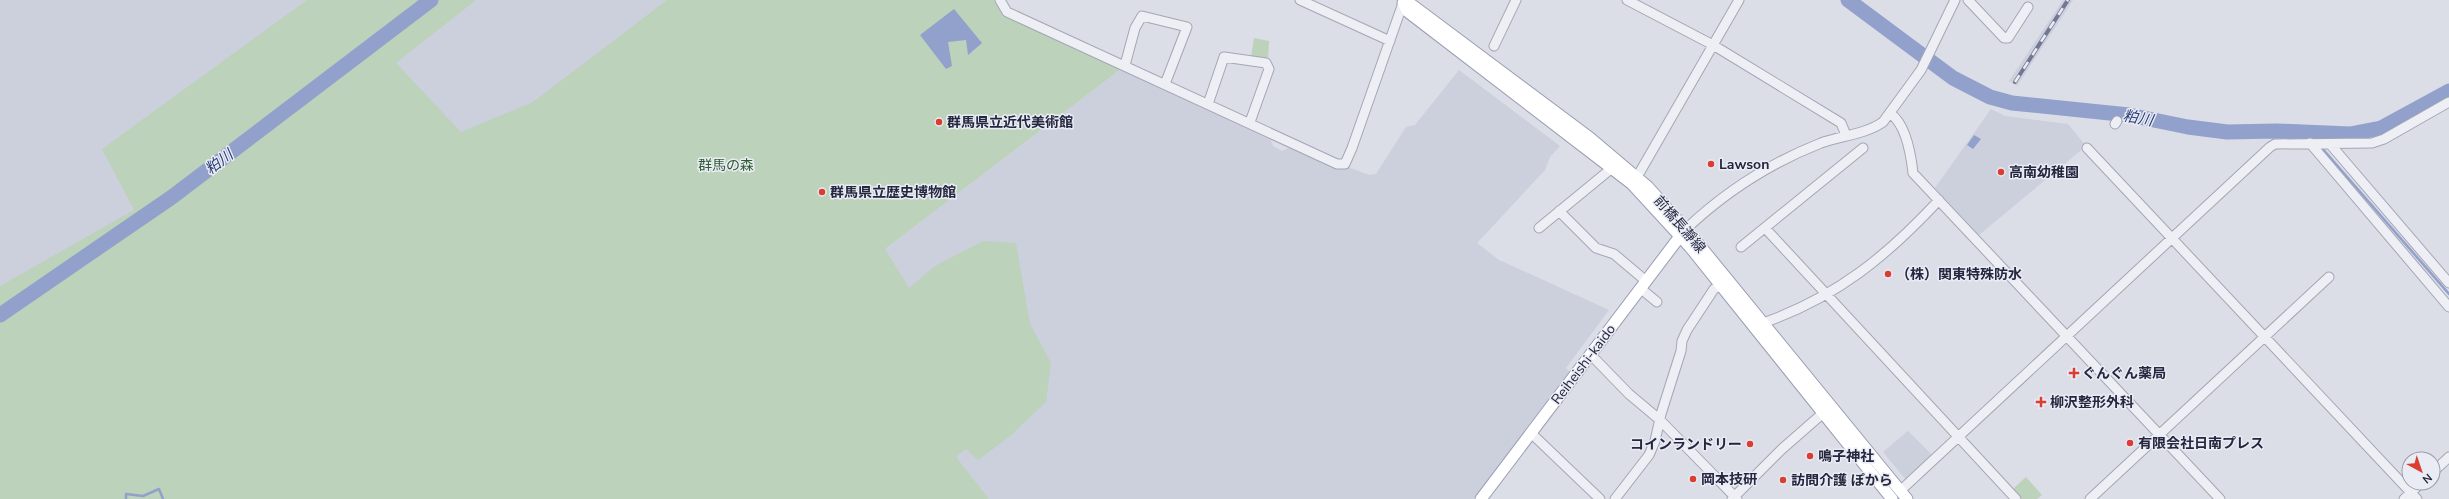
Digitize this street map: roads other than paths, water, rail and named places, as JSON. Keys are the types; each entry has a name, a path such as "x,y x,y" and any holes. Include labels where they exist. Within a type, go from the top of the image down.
{"main road":[{"name":"前橋長瀞線","path":"1402,1 1408,12 1632,184 1683,232 1720,286 1822,414 1896,497"},
{"name":"前橋長瀞線","path":"1402,1 1412,5 1590,138 1636,177 1763,323 1896,497"},
{"name":"Reiheishi-kaido","path":"1481,499 1683,232"}],"street":[{"path":"1000,0 1006,12 1080,47 1125,65 1250,122 1337,164 1345,164 1390,41 1402,1"},
{"path":"1300,0 1390,41"},
{"path":"1494,46 1516,0"},
{"path":"1627,0 1714,45 1841,123 1846,135"},
{"path":"1636,177 1739,0"},
{"path":"1683,232 1753,176 1788,156 1846,135 1876,127 1892,114 1932,52 1955,0"},
{"path":"1968,0 2004,38 2008,38 2028,7"},
{"path":"1125,65 1135,28 1142,16 1187,27 1165,84"},
{"path":"1208,104 1224,57 1266,63 1270,69 1250,122"},
{"path":"1896,497 1958,437 2270,147 2275,144 2364,144 2378,142 2449,102"},
{"path":"1892,114 1898,119 1911,158 1913,173 2220,499"},
{"path":"2319,144 2445,288 2449,307"},
{"path":"2319,144 2445,288"},
{"path":"1741,247 1863,148"},
{"path":"2087,148 2414,496 2404,499"},
{"path":"1539,228 1612,168"},
{"path":"1763,323 1827,294 1885,255 1939,200"},
{"path":"1559,211 1596,248 1614,254 1643,284 1657,302"},
{"path":"1765,228 2016,499"},
{"path":"2090,499 2329,277"},
{"path":"1615,499 1649,455 1681,351 1682,341 1714,289 1720,286"},
{"path":"1591,355 1629,394 1660,420 1735,498 1782,449 1822,414"},
{"path":"1531,433 1600,499"},
{"path":"2441,464 2449,457"}],"water":[{"path":"954,9 982,43 968,55 966,40 948,42 952,66 946,69 920,35"},
{"path":"1974,135 1981,139 1973,149 1967,145"}],"waterway":[{"name":"粕川","path":"0,315 172,197 431,0"},
{"name":"粕川","path":"1848,0 1953,78 1990,97 2012,103 2129,115 2188,127 2227,132 2277,131 2350,134 2381,128 2449,91"},
{"path":"2308,132 2316,142"},
{"path":"2321,147 2449,294"},
{"path":"126,499 126,494 143,496 159,489 163,499"}],"railway":[{"path":"2015,82 2068,0"}],"place":[{"name":"群馬県立近代美術館","path":"939,122"},
{"name":"Lawson","path":"1711,164"},
{"name":"高南幼稚園","path":"2001,172"},
{"name":"群馬県立歴史博物館","path":"822,192"},
{"name":"（株）関東特殊防水","path":"1888,274"},
{"name":"ぐんぐん薬局","path":"2074,373"},
{"name":"柳沢整形外科","path":"2041,402"},
{"name":"有限会社日南プレス","path":"2130,443"},
{"name":"コインランドリー","path":"1750,444"},
{"name":"鳴子神社","path":"1810,456"},
{"name":"岡本技研","path":"1693,479"},
{"name":"訪問介護 ぽから","path":"1783,480"}],"park label":[{"name":"群馬の森","path":"726,165"}]}
